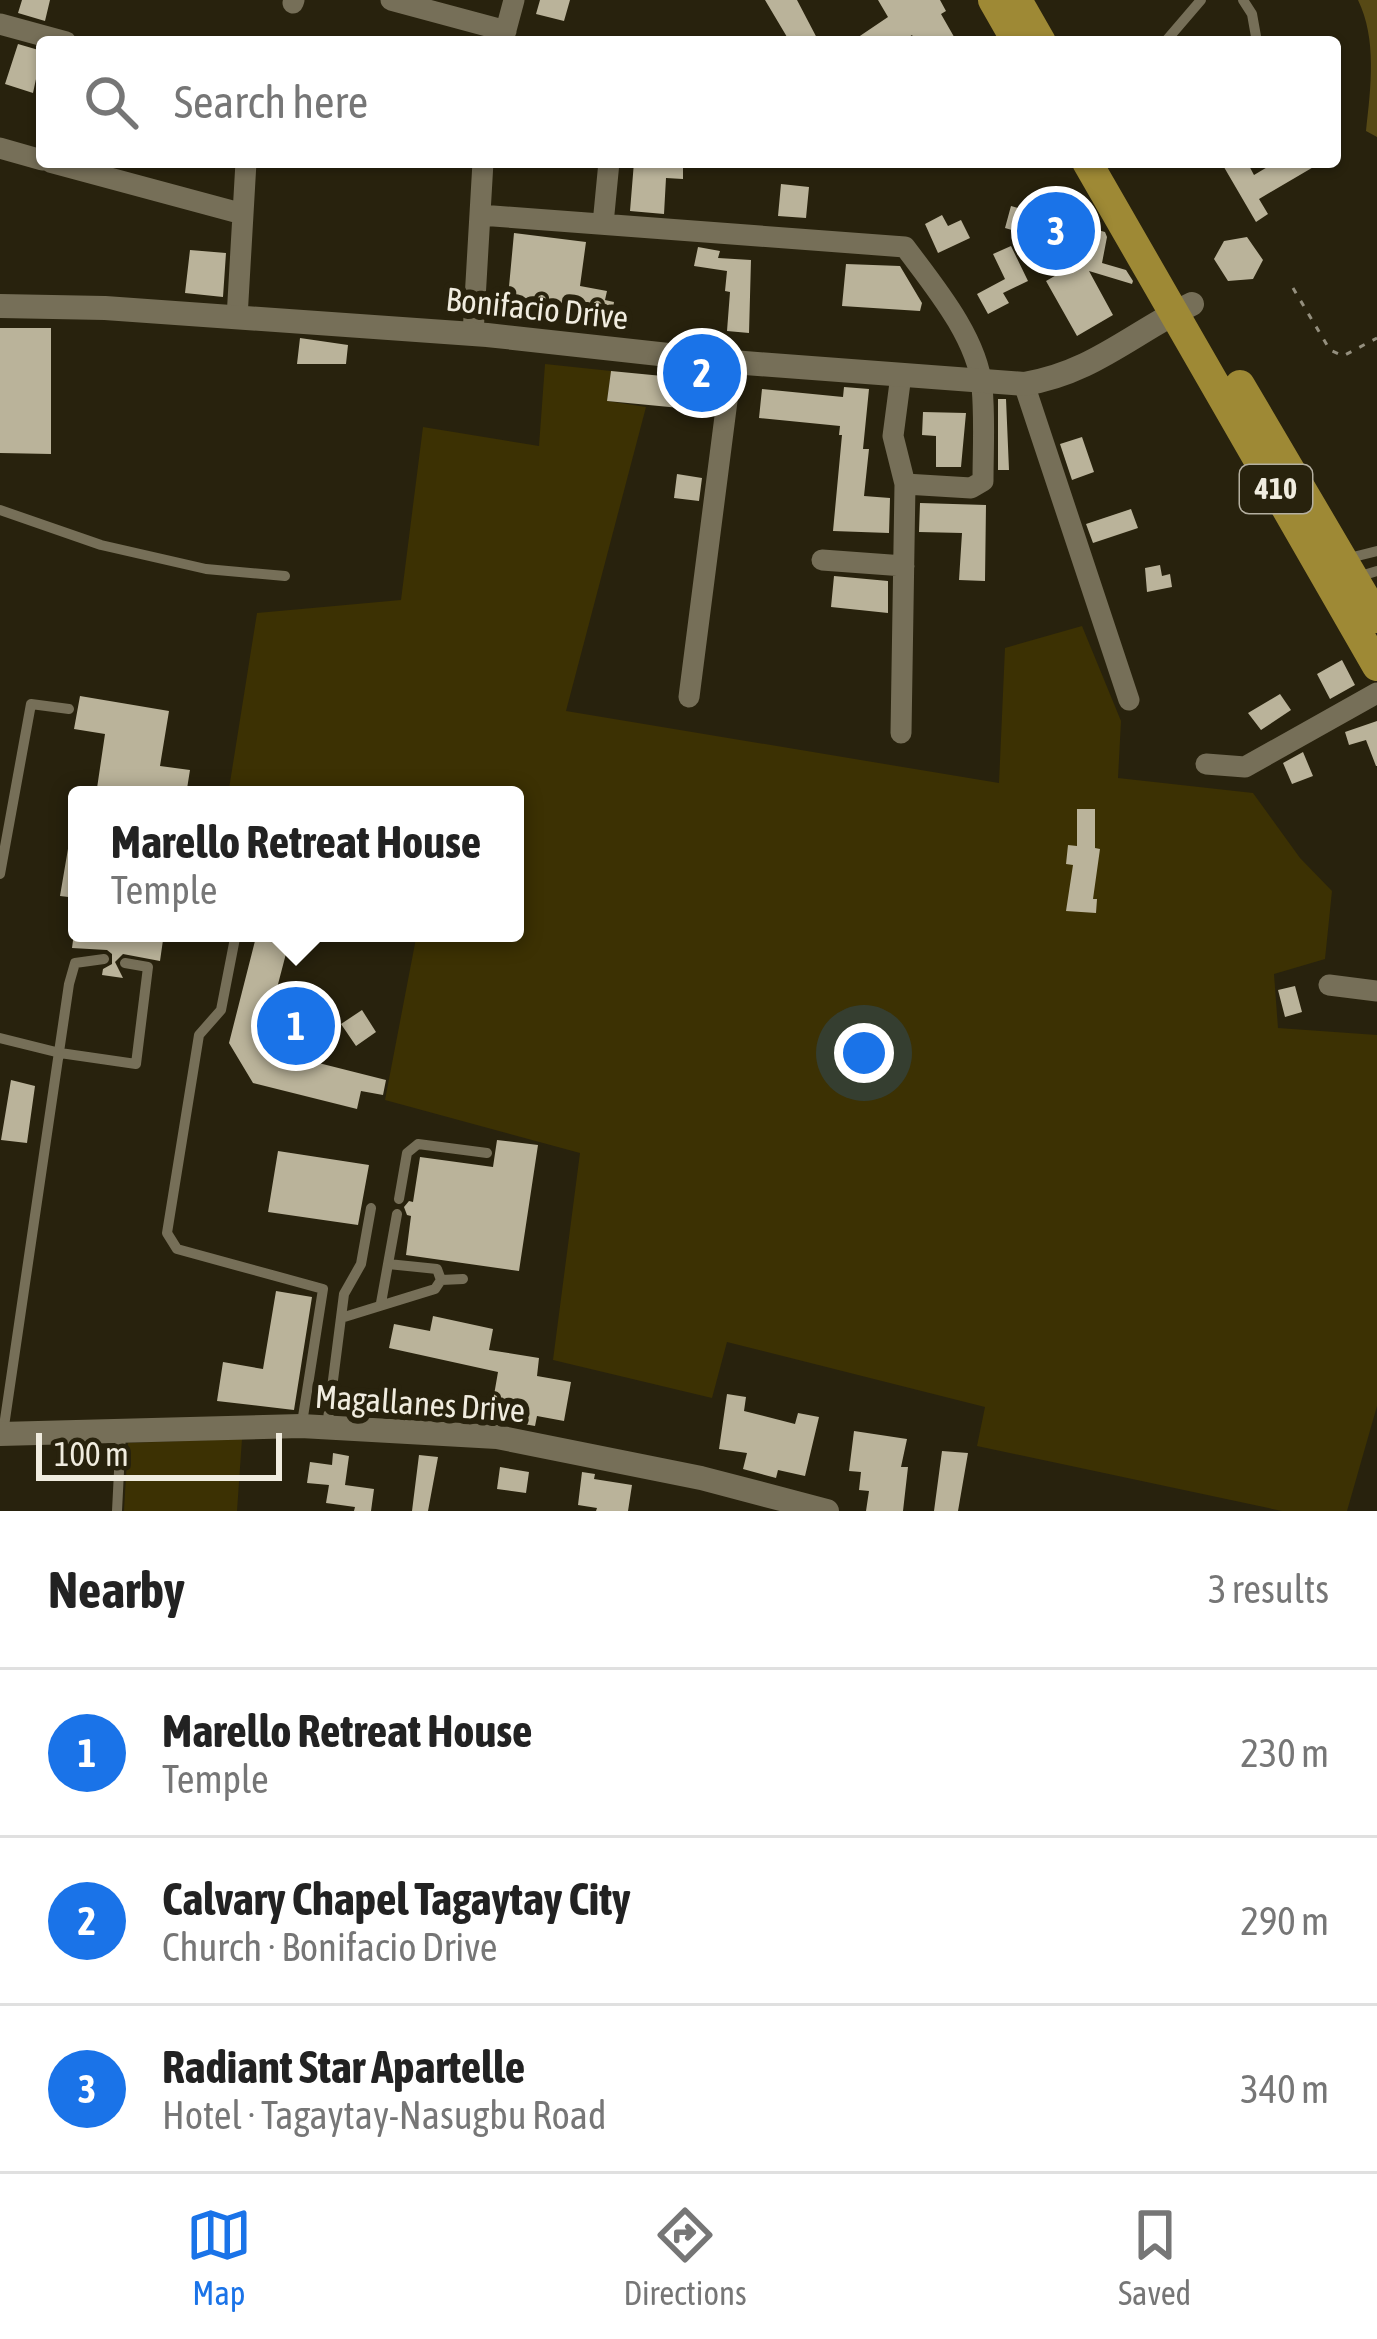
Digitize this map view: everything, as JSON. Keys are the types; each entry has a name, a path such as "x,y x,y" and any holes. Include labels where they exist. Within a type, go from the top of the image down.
{"main road":[{"path":"993,0 1014,36"},
{"path":"1017,0 1038,36"},
{"name":"410","path":"1091,168 1358,570 1377,617"},
{"name":"410","path":"1113,168 1183,309 1377,666"}],"street":[{"path":"391,0 501,36"},
{"path":"504,36 514,0"},
{"path":"0,24 44,36"},
{"path":"0,148 36,158"},
{"path":"72,168 243,214"},
{"path":"237,318 246,168"},
{"path":"473,334 483,168"},
{"path":"603,224 608,168"},
{"path":"480,215 905,248 969,346 982,383 983,481 971,488 905,484"},
{"name":"Bonifacio Drive","path":"0,307 105,308 473,334 982,383 1059,378 1091,365 1183,309"},
{"path":"689,697 732,362"},
{"path":"901,733 905,484 893,436 902,375"},
{"path":"1024,383 1129,700"},
{"path":"822,560 904,566"},
{"path":"1206,764 1245,766 1377,693"},
{"path":"1329,986 1377,991"},
{"name":"Magallanes Drive","path":"2,1433 314,1427 496,1437 655,1468 827,1511"}],"lane":[{"path":"1170,36 1201,0"},
{"path":"1243,0 1252,14 1256,36"},
{"path":"0,510 101,545 206,569 285,577"},
{"path":"1358,570 1377,551"},
{"path":"0,874 32,704 69,710"},
{"path":"234,942 221,1010 199,1035 167,1233 178,1249 322,1288 314,1427"},
{"path":"2,1433 75,963 104,959"},
{"path":"0,1038 136,1064 148,967 125,963"},
{"path":"399,1199 407,1153 418,1144 487,1153"},
{"path":"314,1427 344,1294 362,1264 371,1208"},
{"path":"381,1303 398,1214"},
{"path":"388,1264 436,1269 441,1280"},
{"path":"341,1318 434,1288 441,1280 463,1279"},
{"path":"117,1511 121,1432"}],"path":[{"path":"1293,288 1330,350 1342,356 1377,338"}],"shaded area":[{"path":"1358,0 1377,0 1377,137 1366,131 1370,47"},
{"path":"545,364 611,371 607,401 646,407 566,711 999,783 1005,648 1082,626 1121,721 1118,778 1253,793 1300,858 1332,891 1325,959 1274,974 1278,1028 1377,1035 1377,1406 1347,1511 1282,1511 977,1446 985,1407 727,1342 712,1398 553,1360 580,1153 385,1100 415,942 524,942 524,786 229,786 257,613 401,600 423,427 539,446"},
{"path":"242,1439 237,1511 124,1511 128,1443"}],"building":[{"path":"22,0 50,0 45,21 18,13"},
{"path":"540,0 570,0 564,21 536,14"},
{"path":"765,0 797,0 816,36 786,36"},
{"path":"878,0 940,0 946,11 941,14 954,36 860,36 888,17"},
{"path":"18,44 36,49 33,93 5,84"},
{"path":"634,168 683,168 683,179 666,178 664,214 630,211"},
{"path":"1224,168 1250,168 1254,175 1266,168 1312,168 1259,199 1268,214 1256,222"},
{"path":"781,184 809,187 806,218 778,216"},
{"path":"1011,206 1105,232 1102,263 1126,270 1133,281 1089,271 1113,315 1077,336 1046,281 1072,266 1075,255 1087,258 1093,254 1005,228"},
{"path":"942,215 948,226 961,220 970,238 938,253 925,224"},
{"path":"514,233 586,242 580,286 607,291 605,300 614,302 611,320 601,318 599,330 533,313 532,321 506,319"},
{"path":"1247,237 1263,260 1253,279 1228,281 1214,259 1224,241"},
{"path":"1011,246 1028,281 1003,293 1009,303 988,314 977,294 1005,279 993,254"},
{"path":"698,247 720,251 718,258 751,260 749,333 727,331 727,271 694,266"},
{"path":"190,250 226,253 223,297 185,293"},
{"path":"846,264 900,266 922,303 920,311 842,306"},
{"path":"0,328 51,328 51,454 0,453"},
{"path":"300,338 348,345 346,364 297,364"},
{"path":"611,371 714,381 711,411 607,401"},
{"path":"844,387 869,389 864,496 890,498 889,533 833,531 840,426 759,418 762,389 843,397"},
{"path":"998,399 1006,399 1009,470 998,470"},
{"path":"923,412 966,413 961,467 936,467 936,436 922,435"},
{"path":"1082,437 1094,472 1072,480 1060,444"},
{"path":"677,474 702,478 699,501 674,498"},
{"path":"920,503 986,505 985,581 959,580 962,533 919,532"},
{"path":"1131,509 1138,528 1093,543 1086,524"},
{"path":"1160,565 1162,576 1170,574 1172,587 1147,592 1145,568"},
{"path":"834,576 888,581 888,613 831,607"},
{"path":"1342,660 1355,685 1330,699 1317,674"},
{"path":"1280,694 1291,710 1261,730 1248,713"},
{"path":"80,696 169,711 160,766 190,770 187,786 97,786 105,734 74,729"},
{"path":"1377,721 1376,766 1366,740 1349,745 1345,732"},
{"path":"1303,752 1313,776 1292,784 1283,763"},
{"path":"1077,809 1095,809 1095,848 1100,849 1093,899 1097,899 1096,913 1066,911 1073,865 1066,864 1068,845 1077,846"},
{"path":"68,849 68,897 60,896"},
{"path":"73,942 163,942 160,961 123,954 115,962 123,978 102,975 112,964 107,950 72,948"},
{"path":"255,942 288,946 266,1030 311,1000 326,1023 279,1053 386,1080 383,1095 361,1091 357,1109 253,1083 229,1043"},
{"path":"1295,986 1302,1012 1285,1017 1278,990"},
{"path":"362,1010 376,1032 356,1046 341,1024"},
{"path":"11,1080 35,1086 27,1143 1,1140"},
{"path":"497,1140 538,1145 519,1271 406,1255 411,1216 404,1207 413,1202 420,1157 493,1167"},
{"path":"278,1151 369,1165 358,1225 268,1212"},
{"path":"276,1291 312,1297 294,1410 217,1401 223,1362 263,1369"},
{"path":"433,1316 493,1329 489,1350 539,1358 537,1376 571,1382 564,1421 537,1416 535,1426 490,1418 498,1372 389,1348 394,1324 430,1331"},
{"path":"727,1394 746,1397 744,1411 795,1424 798,1413 819,1417 805,1476 778,1470 776,1478 743,1469 747,1453 719,1449"},
{"path":"854,1431 907,1439 901,1467 908,1467 903,1511 866,1511 869,1491 859,1490 861,1472 849,1471"},
{"path":"942,1451 968,1453 958,1511 934,1511"},
{"path":"333,1453 349,1456 345,1485 374,1489 371,1511 326,1503 329,1485 307,1483 310,1462 332,1465"},
{"path":"419,1455 438,1457 428,1511 412,1511"},
{"path":"500,1467 529,1472 526,1493 497,1489"},
{"path":"582,1472 595,1474 594,1479 632,1485 628,1511 596,1511 578,1505"}],"place":[{"name":"Radiant Star Apartelle","path":"1056,231"},
{"name":"Calvary Chapel Tagaytay City","path":"702,373"},
{"name":"Marello Retreat House","path":"296,1026"}]}
